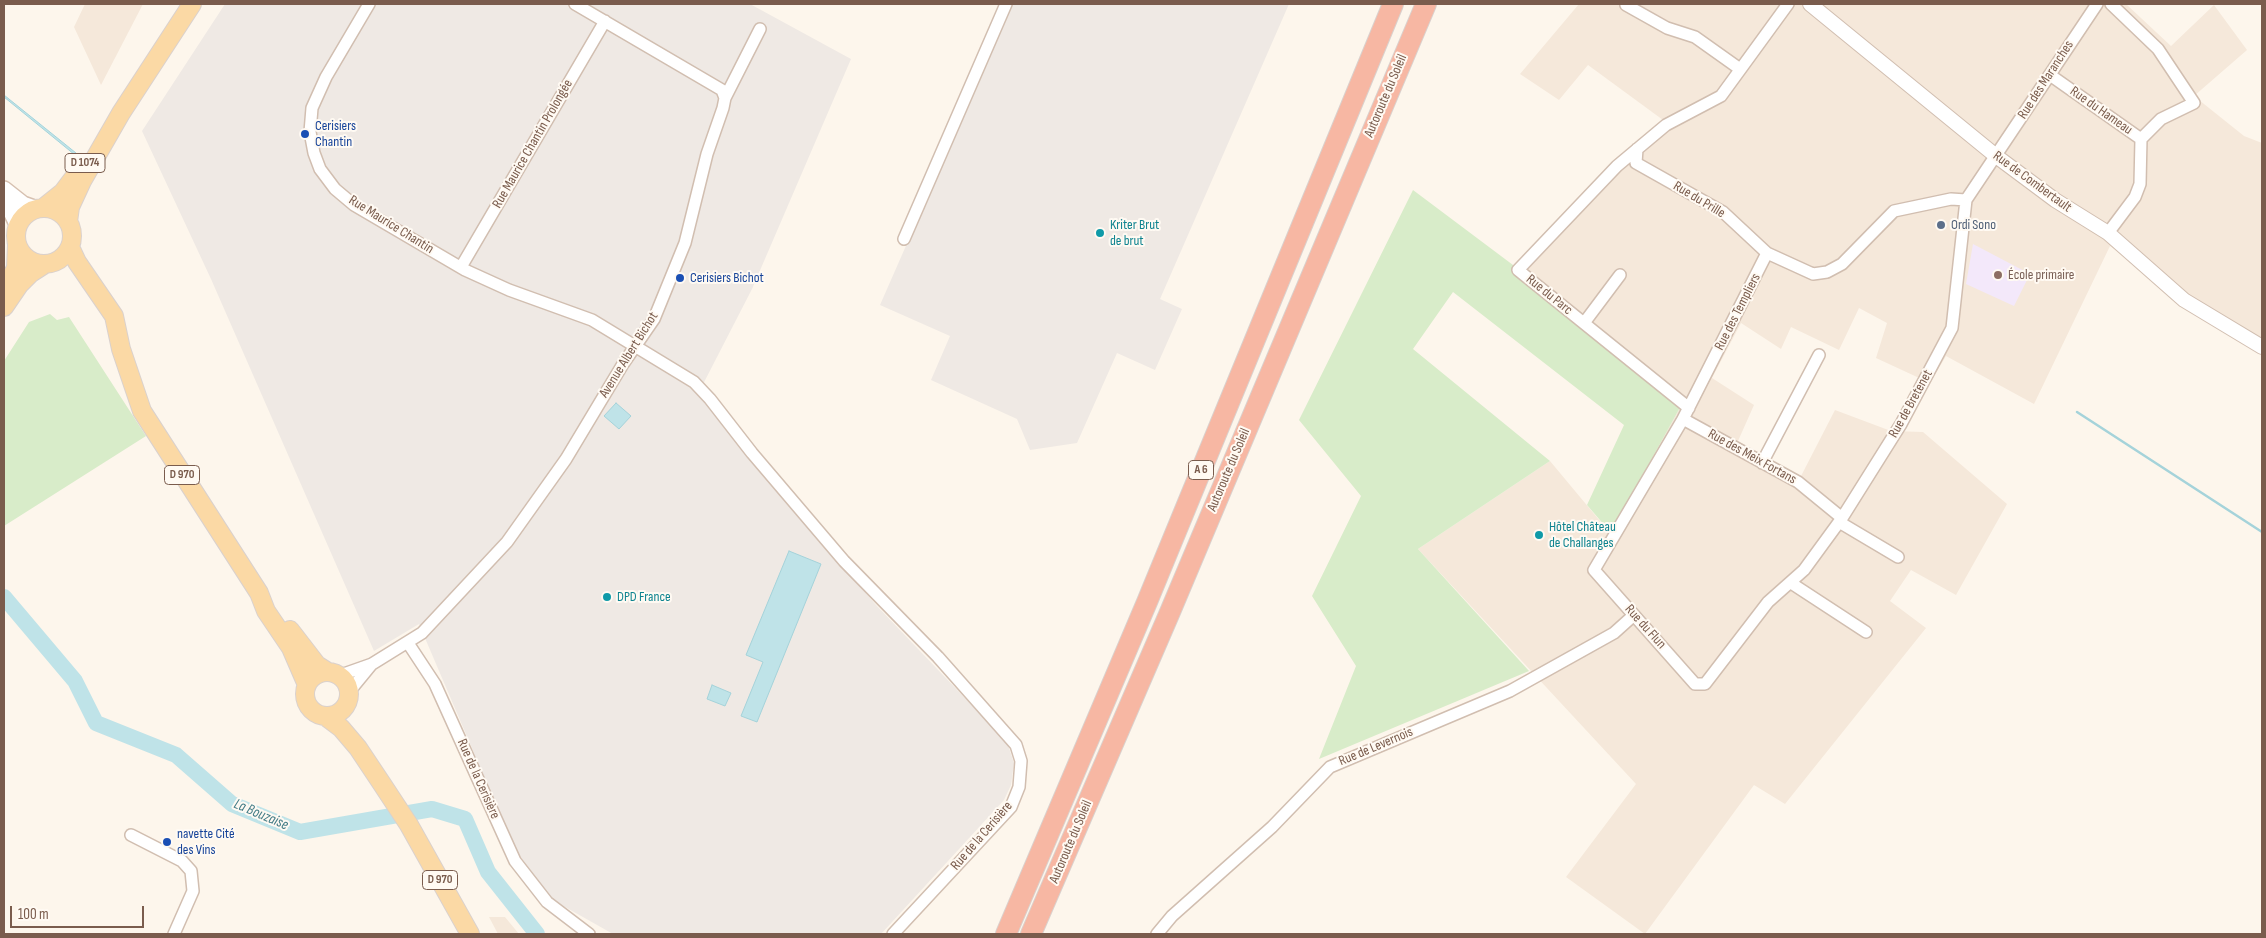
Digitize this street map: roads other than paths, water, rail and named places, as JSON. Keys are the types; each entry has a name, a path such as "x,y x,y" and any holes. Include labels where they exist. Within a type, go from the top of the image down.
{"highway":[{"name":"Autoroute du Soleil","path":"1006,934 1147,602 1393,4"},
{"name":"Autoroute du Soleil","path":"1031,934 1170,612 1426,4"}],"main road":[{"name":"D 1074","path":"68,222 72,200 121,114 192,4"},
{"name":"D 1074","path":"40,209 59,196 75,177 100,138 121,114"},
{"path":"4,189 23,204 57,212 68,222 72,234 70,247 63,257 23,280 4,307"},
{"path":"4,198 18,226 16,268 4,291"},
{"path":"18,226 28,214 40,209"},
{"path":"17,244 24,256 37,264 49,264"},
{"name":"D 970","path":"70,247 77,262 114,316 121,349 142,411 291,648 306,685"},
{"name":"D 970","path":"49,264 68,270 86,287 101,310 121,349"},
{"name":"D 970","path":"258,593 271,605 317,665 333,674"},
{"path":"318,674 333,674 345,683 348,698 338,713 325,716 312,711 308,705 305,699 306,685 318,674"},
{"name":"D 970","path":"348,698 346,713 358,748"},
{"name":"D 970","path":"325,716 341,728 358,748 382,784 409,825 470,934"}],"street":[{"name":"Rue Maurice Chantin","path":"369,4 326,77 312,108 310,132 314,153 320,169 335,188 354,205 461,267 509,290 592,320 636,346"},
{"path":"575,4 715,84 722,90 725,98"},
{"path":"904,239 1006,4"},
{"path":"1638,149 1666,125 1721,96 1788,4"},
{"name":"Rue de Combertault","path":"1810,4 1996,156 2055,200 2108,234 2184,300 2262,348"},
{"name":"Rue des Maranches","path":"1966,200 2097,4"},
{"path":"2110,4 2158,49 2194,103 2161,119 2141,139"},
{"path":"1626,5 1667,28 1695,37 1740,70"},
{"name":"Rue Maurice Chantin Prolongée","path":"461,267 605,21"},
{"name":"Avenue Albert Bichot","path":"408,643 422,633 518,527 566,459 602,397 654,319 679,260 725,98 760,29"},
{"name":"Rue du Hameau","path":"2050,74 2141,139 2140,184 2135,196 2108,234"},
{"name":"Rue du Prille","path":"1638,149 1636,163 1723,212 1767,253"},
{"name":"Rue du Parc","path":"1638,149 1617,166 1518,270 1689,408"},
{"path":"1767,253 1813,274 1827,272 1842,264 1894,211 1951,199 1966,200"},
{"name":"Rue de Bretenet","path":"1695,684 1705,684 1768,602 1804,570 1840,520 1901,424 1952,328 1966,200"},
{"name":"Rue des Templiers","path":"1594,570 1683,419 1767,253"},
{"path":"1584,323 1620,275"},
{"name":"Rue de la Cerisière","path":"636,346 694,382 844,561 938,657 1016,744 1021,761 1019,786 1011,807 893,934"},
{"path":"1762,463 1819,355"},
{"name":"Rue des Meix Fortans","path":"1683,419 1798,482 1840,520 1898,557"},
{"name":"Rue du Flun","path":"1594,570 1695,684"},
{"path":"1791,583 1866,632"},
{"name":"Rue de Levernois","path":"1157,934 1172,916 1272,826 1330,767 1510,690 1614,633 1634,615"},
{"path":"333,674 372,664 408,643"},
{"name":"Rue de la Cerisière","path":"408,643 435,684 515,861 547,902 589,934"},
{"path":"348,698 372,664"},
{"path":"130,835 182,861 191,871 194,879 194,891 174,934"}],"water":[{"path":"4,95 76,153 75,155 4,97"},
{"path":"616,403 631,416 619,429 604,416"},
{"path":"789,551 821,564 757,722 741,716 763,662 746,655"},
{"path":"712,685 731,693 725,706 707,699"}],"waterway":[{"path":"2077,412 2262,532"},
{"name":"La Bouzaise","path":"4,597 75,681 96,723 176,755 232,804 300,832 432,809 465,819 488,872 537,934"}],"place":[{"name":"Cerisiers Chantin","path":"305,134"},
{"name":"Ordi Sono","path":"1941,225"},
{"name":"Kriter Brut de brut","path":"1100,233"},
{"name":"École primaire","path":"1998,275"},
{"name":"Cerisiers Bichot","path":"680,278"},
{"name":"Hôtel Château de Challanges","path":"1539,535"},
{"name":"DPD France","path":"607,597"},
{"name":"navette Cité des Vins","path":"167,842"}]}
